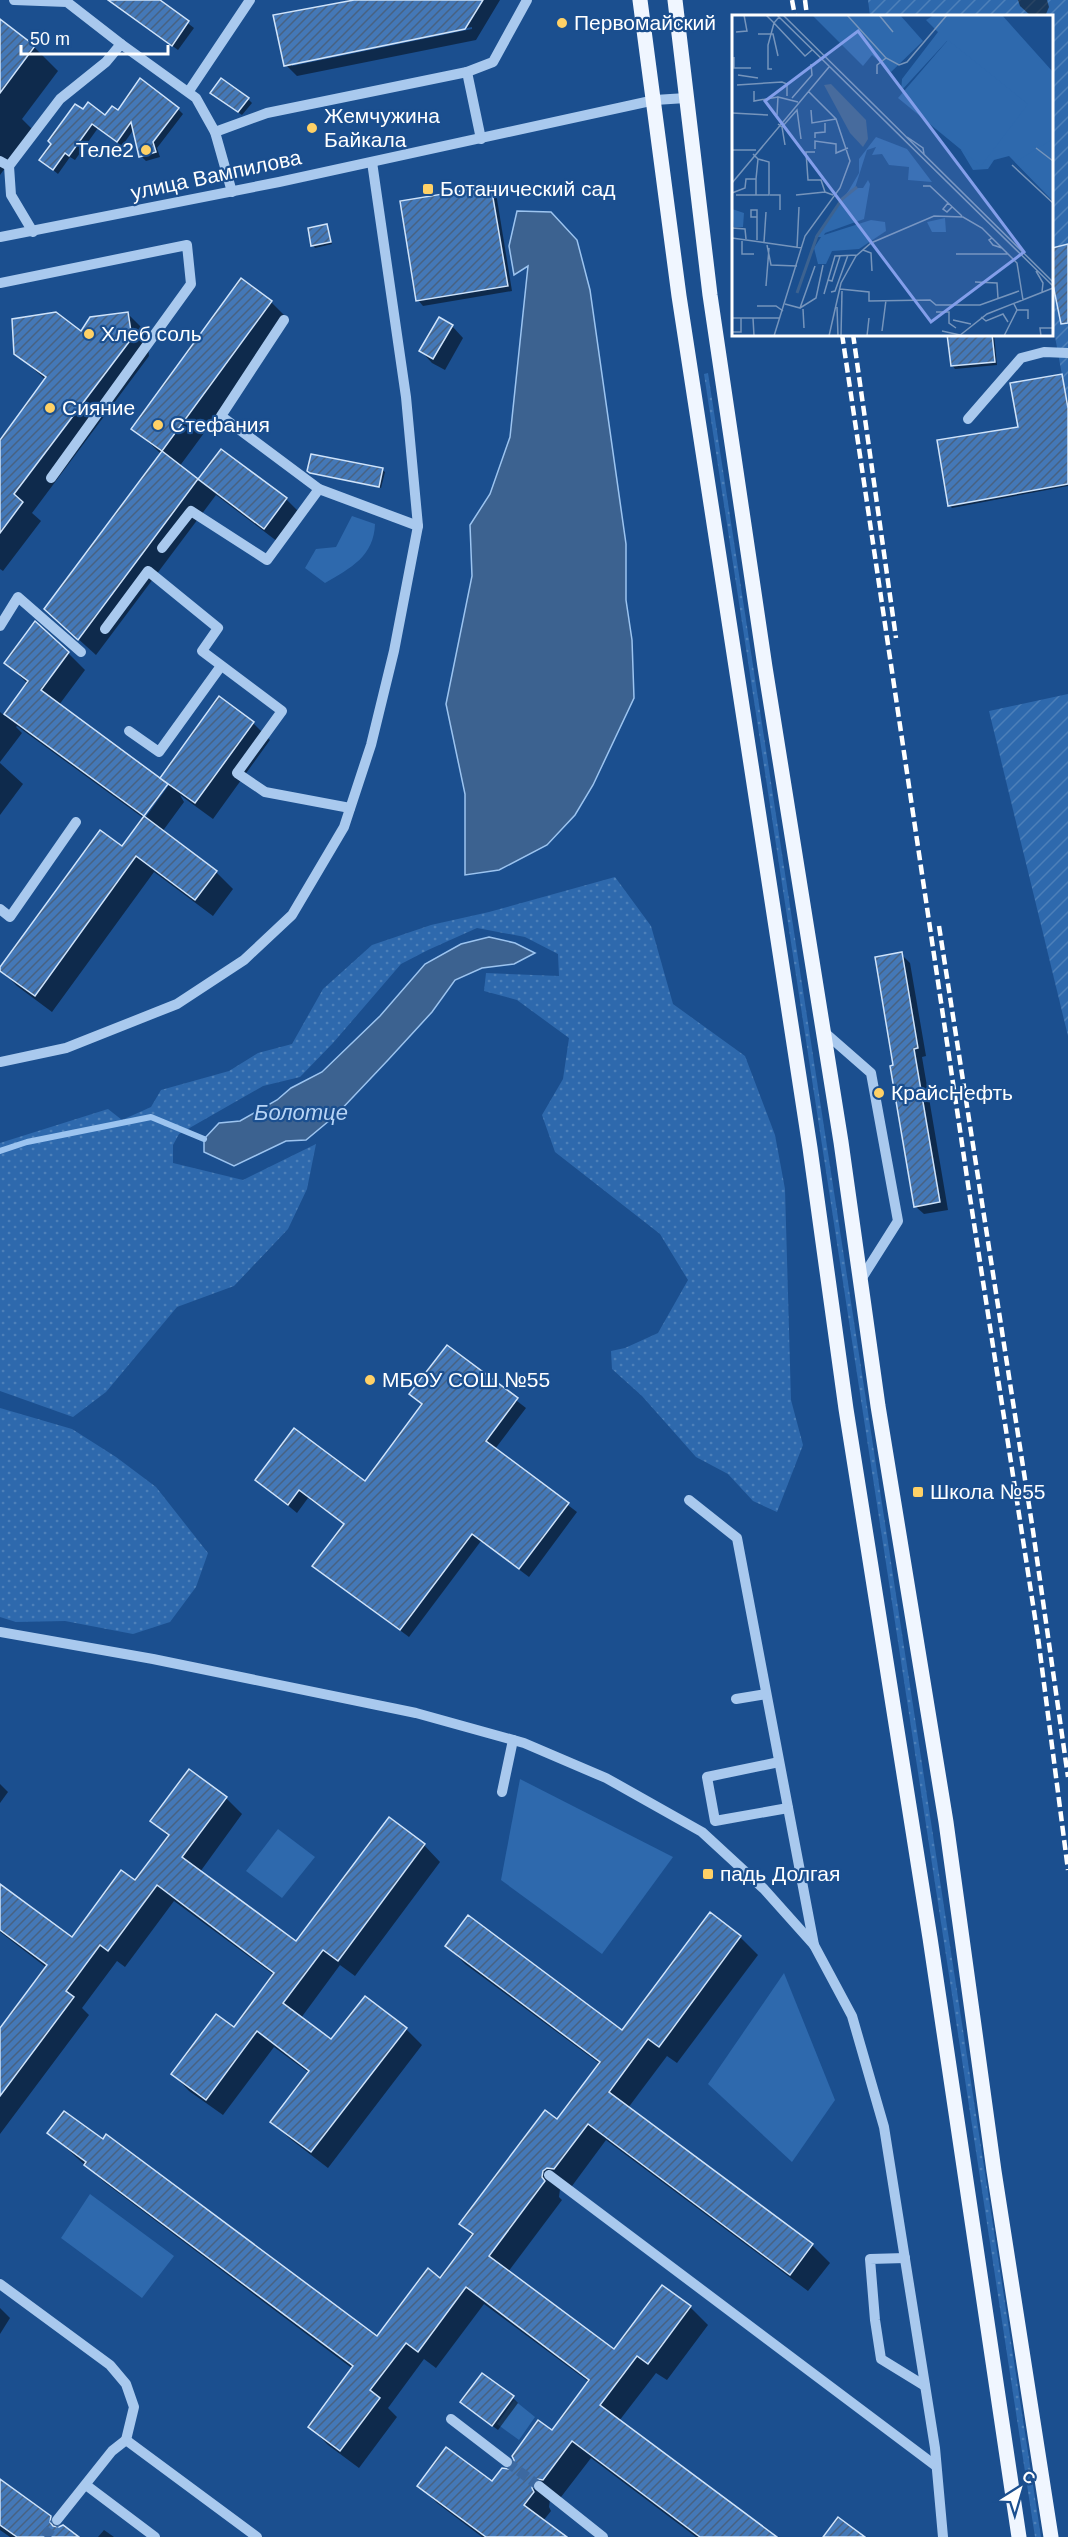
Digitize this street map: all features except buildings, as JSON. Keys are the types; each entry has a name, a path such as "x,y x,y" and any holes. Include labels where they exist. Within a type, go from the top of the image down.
{"main road":[{"path":"640,0 655,100 679,296 810,1148 846,1409 928,1926 1019,2537"},
{"path":"675,0 710,295 748,552 823,1030 880,1418 946,1822 994,2171 1051,2537"}],"street":[{"path":"14,0 67,2 189,91 201,104 215,132 232,192"},
{"path":"189,91 250,0"},
{"path":"215,132 267,113 467,72 493,62 527,0"},
{"path":"33,232 11,195 7,162 60,99 106,62 122,44"},
{"path":"467,72 481,139"},
{"name":"улица Вампилова","path":"0,237 232,192 655,100 686,98"},
{"path":"0,1062 66,1048 177,1004 244,960 292,915 344,827 371,745 394,651 418,526 406,397 372,162"},
{"path":"0,283 187,245 191,284 51,478"},
{"path":"284,320 221,416 319,489 418,526"},
{"path":"968,419 1021,358 1044,352 1068,352"},
{"path":"162,548 192,512 267,560 319,489"},
{"path":"105,629 148,571 218,628 202,651 282,711 237,772 265,792 350,808"},
{"path":"0,626 18,597 81,652"},
{"path":"129,731 159,752 221,666"},
{"path":"0,909 10,917 76,822"},
{"path":"823,1030 871,1073 898,1221 860,1281"},
{"path":"689,1500 737,1538 814,1945"},
{"path":"0,1632 153,1659 416,1713 513,1740 606,1778 702,1832 764,1889 814,1945 852,2016 884,2127 925,2386 943,2537"},
{"path":"736,1699 766,1694"},
{"path":"502,1792 513,1740"},
{"path":"779,1762 706,1777 715,1821 788,1808"},
{"path":"549,2175 936,2466"},
{"path":"905,2258 870,2259 881,2359 925,2386"},
{"path":"0,2284 110,2365 126,2384 134,2407 126,2440 112,2451 57,2520"},
{"path":"451,2419 507,2462"},
{"path":"126,2440 257,2537"},
{"path":"87,2485 155,2537"},
{"path":"539,2486 603,2537"}],"shaded area":[{"path":"868,0 1068,0 1068,408 1053,326 1053,15 870,15"},
{"path":"708,373 1041,2537 1035,2537 704,374"},
{"path":"352,516 375,524 370,545 366,553 352,566 325,583 305,568 316,549 336,547"},
{"path":"1068,694 1068,1036 989,711"},
{"path":"615,877 651,926 673,1004 745,1056 775,1135 785,1189 791,1400 803,1445 777,1512 753,1501 728,1474 696,1457 642,1396 612,1369 611,1351 625,1348 658,1333 688,1280 660,1234 555,1152 542,1115 563,1079 569,1038 517,1000 484,991 486,973 559,976 558,954 525,937 477,928 401,964 333,1043 300,1077 263,1086 179,1134 173,1145 173,1163 243,1180 316,1144 307,1189 288,1229 234,1286 177,1307 106,1392 73,1417 0,1391 0,1143 108,1109 122,1120 151,1107 161,1090 229,1071 258,1053 292,1044 323,989 372,945 431,925 489,912"},
{"path":"0,1408 72,1429 116,1457 156,1487 208,1553 196,1587 170,1622 133,1634 65,1621 16,1622 0,1617"},
{"path":"520,1779 673,1857 602,1954 501,1880"},
{"path":"278,1829 315,1857 282,1898 246,1871"},
{"path":"784,1973 835,2100 792,2162 708,2084"},
{"path":"90,2194 174,2256 142,2298 61,2238"},
{"path":"514,2400 535,2417 519,2440 497,2424"}],"water":[{"path":"517,211 551,212 577,240 590,290 626,544 626,600 632,640 634,698 593,785 575,815 547,845 499,870 465,875 465,794 446,704 472,576 470,525 490,494 510,437 528,266 514,275 509,246"},
{"name":"Болотце","path":"489,937 515,943 535,953 514,964 482,968 455,980 432,1012 388,1060 336,1115 306,1140 286,1141 234,1166 204,1152 204,1139 219,1123 240,1121 277,1100 291,1088 322,1072 380,1016 425,964 461,944"}],"waterway":[{"path":"0,1151 27,1142 151,1117 204,1139"}],"tunnel":[{"path":"507,2462 539,2486"},
{"path":"45,2537 57,2520"}],"railway":[{"path":"792,0 795,15"},
{"path":"805,0 807,15"},
{"path":"842,336 969,1191 1038,1637 1068,1870"},
{"path":"853,336 896,638"},
{"path":"939,926 1033,1531 1068,1777"}],"place":[{"name":"Первомайский","path":"562,23"},
{"name":"Жемчужина Байкала","path":"312,128"},
{"name":"Теле2","path":"146,150"},
{"name":"Ботанический сад","path":"428,189"},
{"name":"Хлеб соль","path":"89,334"},
{"name":"Сияние","path":"50,408"},
{"name":"Стефания","path":"158,425"},
{"name":"КрайсНефть","path":"879,1093"},
{"name":"МБОУ СОШ №55","path":"370,1380"},
{"name":"Школа №55","path":"918,1492"},
{"name":"падь Долгая","path":"708,1874"}]}
